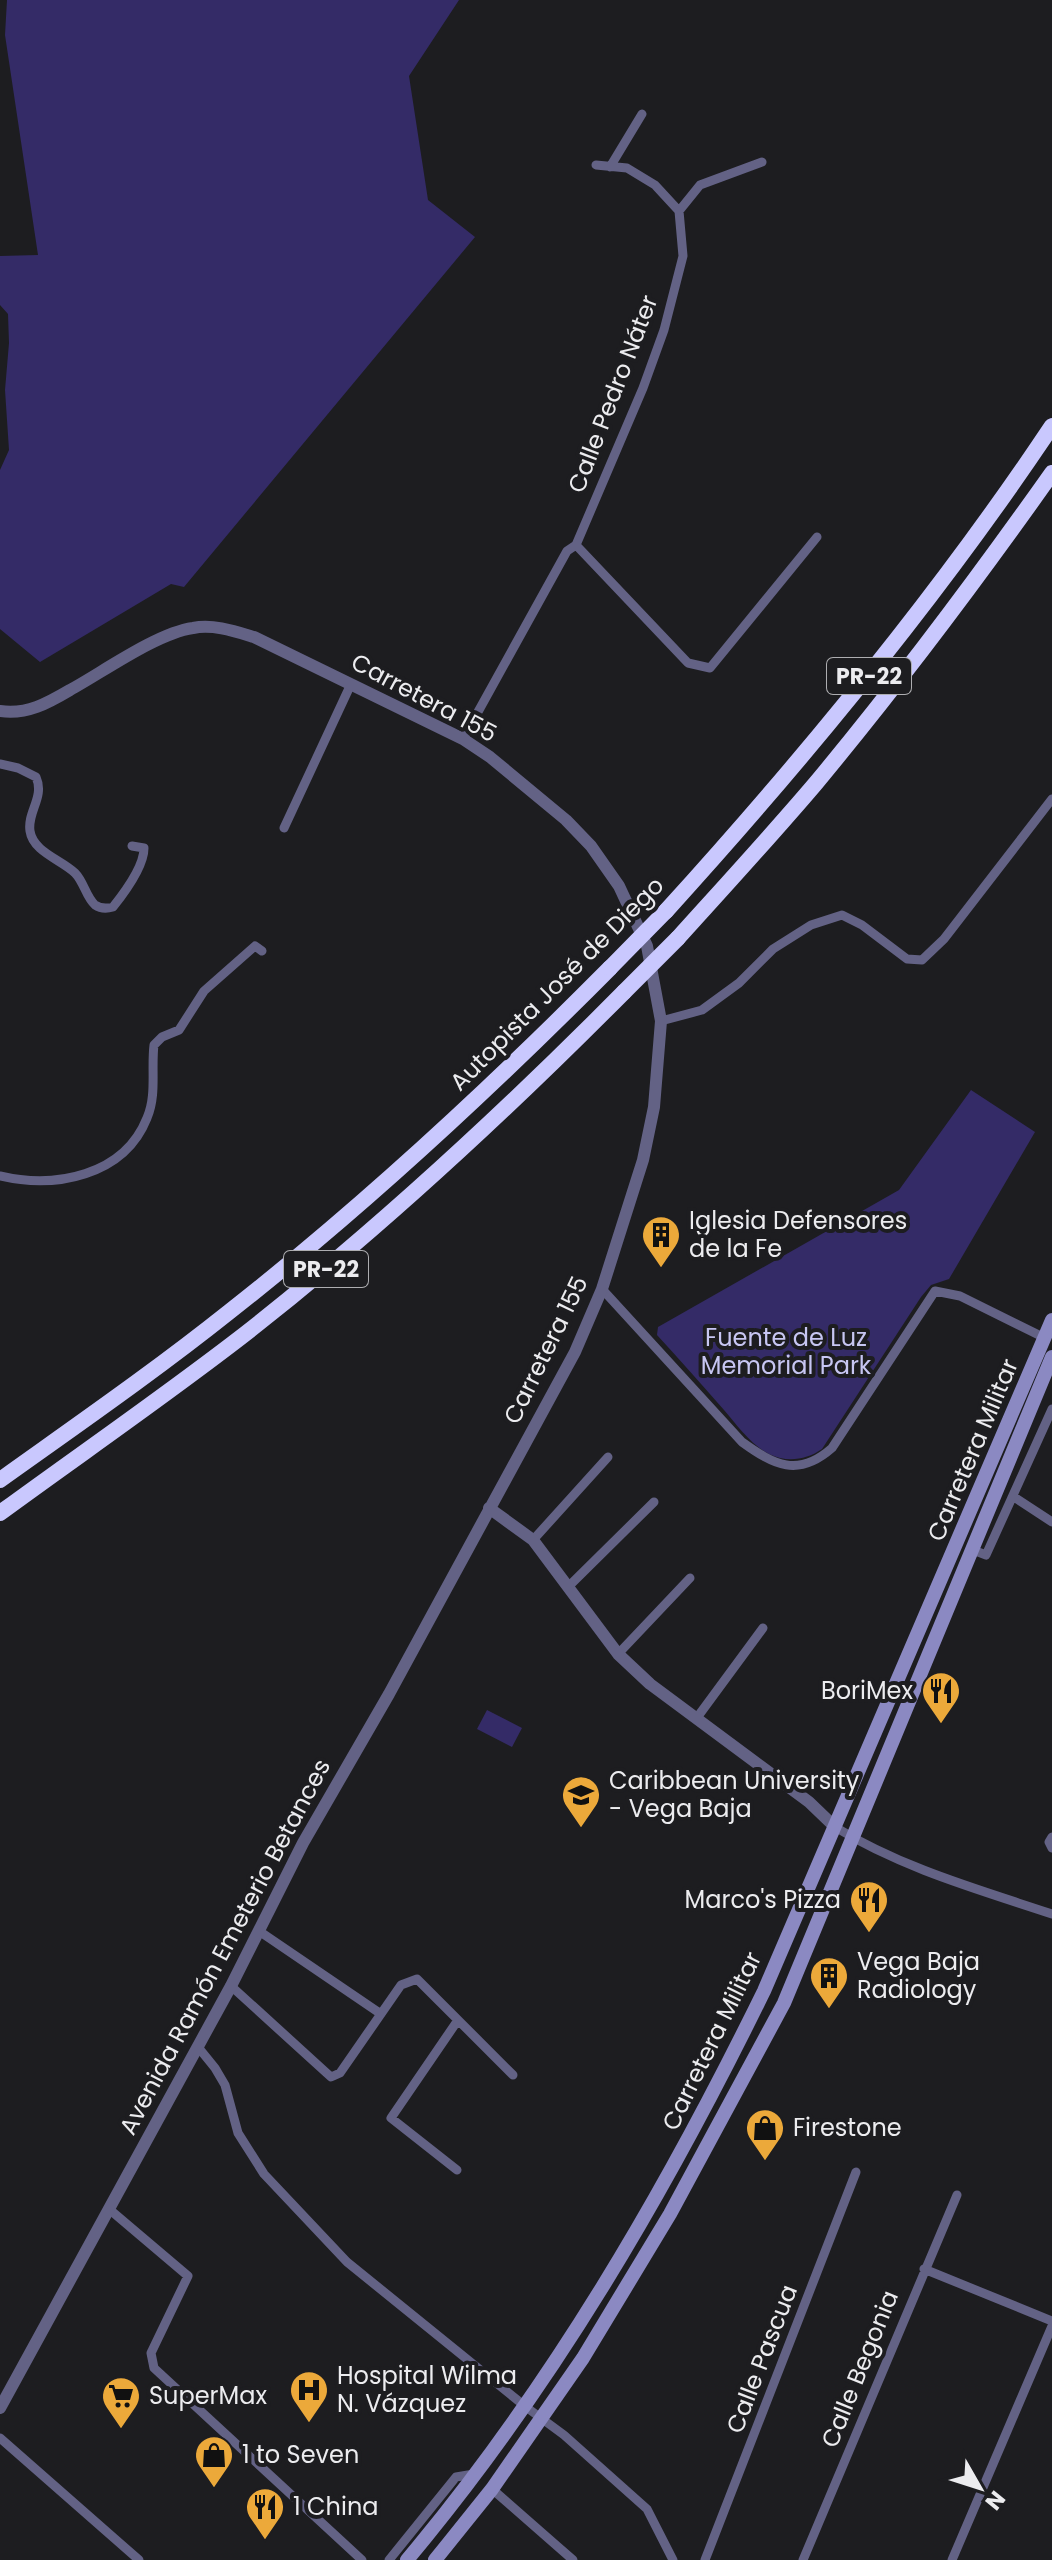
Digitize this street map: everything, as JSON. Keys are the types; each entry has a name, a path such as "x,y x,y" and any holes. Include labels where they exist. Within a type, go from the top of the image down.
{"highway":[{"name":"Autopista José de Diego","path":"0,1480 183,1348 326,1233 455,1121 610,968 666,911 855,694 957,561 1052,426"},
{"name":"PR-22","path":"0,1513 183,1382 345,1253 467,1145 624,992 678,938 813,786 988,564 1052,473"}],"main road":[{"name":"Carretera Militar","path":"407,2560 477,2473 566,2347 653,2205 712,2096 764,1991 1052,1320"},
{"name":"Carretera Militar","path":"435,2560 492,2489 583,2358 670,2214 784,2003 1052,1357"}],"street":[{"path":"610,167 642,114"},
{"path":"596,165 627,168 655,185 679,211 700,185 762,162"},
{"name":"Calle Pedro Náter","path":"463,739 567,551 576,545 643,388 664,330 683,256 679,211"},
{"path":"576,545 688,663 710,668 817,537"},
{"name":"Carretera 155","path":"0,711 20,712 49,702 153,643 192,628 226,629 254,637 463,739 490,757 566,820 619,886 647,946 661,1021 651,1131 602,1289 575,1352 489,1508"},
{"path":"284,828 351,684"},
{"path":"0,764 36,777 39,791 31,818 32,838 39,847 75,873 93,903 100,908 113,907 138,869 144,848 132,846"},
{"path":"661,1021 702,1010 739,983 773,949 811,925 842,915 862,925 907,959 922,960 944,939 1052,799"},
{"path":"0,1176 51,1181 89,1175 118,1156 129,1146 147,1118 153,1089 154,1045 184,1026 193,1005 204,991 237,960 255,946 262,951"},
{"path":"602,1289 742,1442 768,1461 792,1466 816,1462 832,1448 935,1291 960,1296 1045,1338"},
{"path":"973,1550 986,1555 1050,1422 1052,1409"},
{"path":"1031,1410 1050,1422"},
{"path":"533,1540 608,1457"},
{"path":"1014,1497 1052,1522"},
{"path":"568,1587 654,1502"},
{"path":"489,1508 533,1540 618,1654 650,1684 809,1802 835,1827 909,1866 1052,1914"},
{"name":"Avenida Ramón Emeterio Betances","path":"0,2408 231,1986 303,1843 389,1694 489,1508"},
{"path":"618,1654 690,1578"},
{"path":"696,1719 763,1628"},
{"path":"1052,1837 1049,1842 1052,1848"},
{"path":"259,1931 381,2014"},
{"path":"231,1986 331,2077 340,2073 401,1985 417,1979 513,2075"},
{"path":"457,2170 391,2118 458,2020"},
{"path":"198,2047 225,2085 238,2133 264,2174 347,2262 564,2435 647,2509 673,2560"},
{"name":"Calle Pascua","path":"705,2560 856,2172"},
{"name":"Calle Begonia","path":"803,2560 957,2195"},
{"path":"109,2209 188,2276 151,2353 154,2368 362,2560"},
{"path":"924,2269 1052,2324 952,2560"},
{"path":"0,2438 139,2560"},
{"path":"389,2560 456,2477 477,2473"},
{"path":"492,2489 573,2560"}],"green space":[{"path":"7,0 459,0 409,76 428,200 475,237 184,587 171,584 40,662 0,629 0,470 9,450 5,390 9,343 8,314 0,305 0,256 38,255 5,35"},
{"name":"Fuente de Luz Memorial Park","path":"971,1090 1035,1132 949,1279 931,1285 921,1297 822,1449 796,1459 769,1454 745,1434 657,1335 658,1327 899,1190"},
{"path":"487,1710 522,1728 512,1747 477,1729"}],"place":[{"name":"Iglesia Defensores de la Fe","path":"661,1269"},
{"name":"BoriMex","path":"941,1725"},
{"name":"Caribbean University - Vega Baja","path":"581,1829"},
{"name":"Marco's Pizza","path":"869,1934"},
{"name":"Vega Baja Radiology","path":"829,2010"},
{"name":"Firestone","path":"765,2162"},
{"name":"Hospital Wilma N. Vázquez","path":"309,2424"},
{"name":"SuperMax","path":"121,2430"},
{"name":"1 to Seven","path":"214,2489"},
{"name":"1 China","path":"265,2541"}]}
